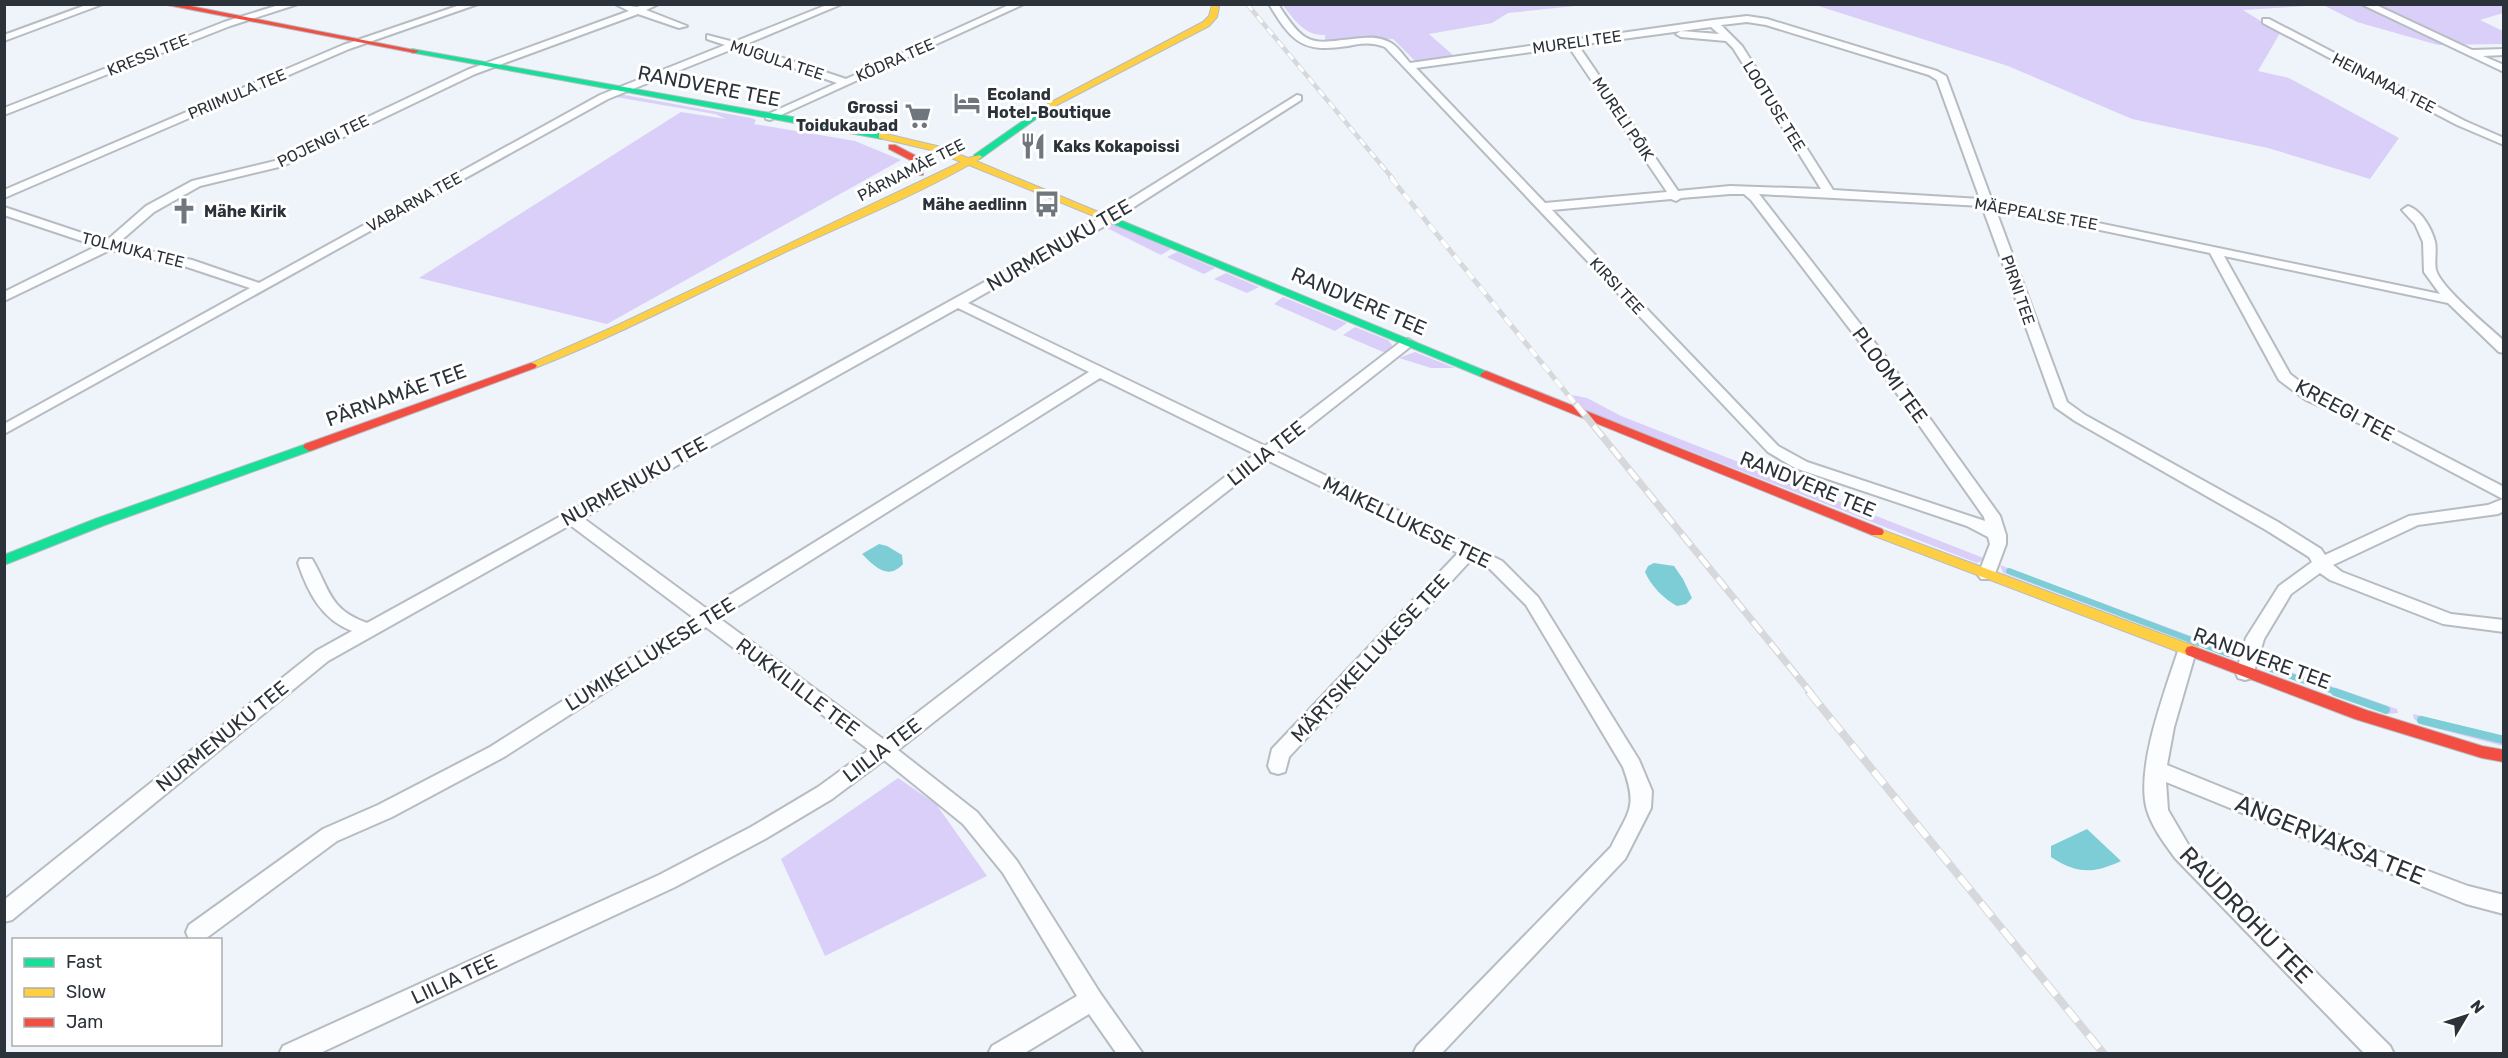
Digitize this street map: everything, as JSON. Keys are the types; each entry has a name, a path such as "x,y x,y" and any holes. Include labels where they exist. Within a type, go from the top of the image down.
{"main road":[{"name":"RANDVERE TEE","path":"165,4 622,90 841,130 863,132 906,141 954,155 1640,438 1987,575 2245,673 2409,731 2504,756"},
{"name":"PÄRNAMÄE TEE","path":"791,245 920,173 1206,24 1213,17 1214,5"},
{"name":"PÄRNAMÄE TEE","path":"4,560 61,537 573,350 791,245 868,212 969,160 1040,112"},
{"path":"841,130 910,155 919,161 920,173"}],"street":[{"path":"4,38 99,4"},
{"name":"KRESSI TEE","path":"4,112 243,19 294,4"},
{"name":"PRIIMULA TEE","path":"4,195 362,41 474,4"},
{"path":"619,4 682,26"},
{"name":"POJENGI TEE","path":"4,297 108,246 150,209 196,183 279,164 401,104 488,65 655,4"},
{"name":"VABARNA TEE","path":"4,430 604,97 838,4"},
{"name":"KÕDRA TEE","path":"770,117 1020,4"},
{"name":"KIRSI TEE","path":"1273,4 1297,38 1304,42 1325,45 1381,41 1388,45 1773,449 1801,465 1973,522 1998,536"},
{"path":"2365,4 2504,69"},
{"name":"MURELI TEE","path":"1408,66 1747,20"},
{"name":"PIRNI TEE","path":"1747,20 1767,22 1918,68 1942,78 2060,404 2080,418 2272,526 2315,553 2325,568 2336,576 2449,620 2504,626"},
{"name":"HEINAMAA TEE","path":"2266,21 2504,142"},
{"name":"LOOTUSE TEE","path":"1713,23 1737,46 1829,193"},
{"path":"1650,32 1729,38"},
{"name":"MUGULA TEE","path":"710,37 845,82"},
{"name":"MURELI PÕIK","path":"1568,43 1575,48 1676,196"},
{"path":"2470,53 2504,52"},
{"name":"NURMENUKU TEE","path":"4,913 322,656 569,516 958,303 1108,218 1297,98"},
{"path":"2489,135 2504,137"},
{"name":"MÄEPEALSE TEE","path":"1542,207 1746,190 1987,203 2452,300"},
{"name":"PLOOMI TEE","path":"1746,190 1755,197 1877,355 1992,516 1998,536"},
{"path":"2408,210 2421,223 2430,242 2430,272 2452,300 2504,348"},
{"name":"TOLMUKA TEE","path":"4,211 108,246 188,263 261,288"},
{"name":"KREEGI TEE","path":"2214,249 2284,377 2312,397 2370,423 2504,494"},
{"name":"MAIKELLUKESE TEE","path":"958,303 1496,565 1532,601 1632,765 1642,791 1641,808 1618,853 1425,1053"},
{"name":"LIILIA TEE","path":"291,1053 677,875 758,833 825,793 1408,343"},
{"name":"LUMIKELLUKESE TEE","path":"197,932 330,836 386,811 488,758 617,674 1101,371"},
{"path":"2245,673 2255,638 2285,590 2323,563 2415,520 2492,510 2504,504"},
{"name":"RUKKILILLE TEE","path":"569,516 954,804 988,838 1010,867 1092,1000 1131,1053"},
{"path":"1987,575 1996,554 1998,536"},
{"name":"MÄRTSIKELLUKESE TEE","path":"1278,766 1279,754 1469,552"},
{"path":"306,563 318,595 347,624 367,630"},
{"name":"RAUDROHU TEE","path":"2187,651 2163,739 2158,770 2156,804 2161,818 2182,852 2382,1053"},
{"name":"ANGERVAKSA TEE","path":"2158,770 2412,874 2466,895 2504,905"},
{"path":"999,1053 1092,1000"}],"shaded area":[{"path":"1283,5 1585,5 1508,13 1492,23 1429,34 1454,56 1415,61 1393,39 1329,42 1325,39 1325,35 1312,33 1301,26"},
{"path":"1815,5 2323,5 2243,10 2280,33 2258,71 2289,78 2399,138 2370,179 2268,148 2132,119 2008,66"},
{"path":"2323,5 2502,5 2503,13 2480,20 2503,31 2503,44 2438,45 2357,22"},
{"path":"619,94 751,118 756,120 754,124 855,141 901,160 607,324 419,278 681,112 726,119 715,114 610,96"},
{"path":"1109,223 1171,249 1161,255 1103,226"},
{"path":"1177,252 1215,268 1204,274 1167,257"},
{"path":"1226,273 1259,287 1247,293 1214,279"},
{"path":"1283,297 1347,323 1335,331 1274,304"},
{"path":"1355,327 1388,340 1392,345 1388,354 1343,335"},
{"path":"1415,352 1455,368 1431,368 1399,358"},
{"path":"1572,395 1587,398 1621,416 1986,559 1977,563 1582,409"},
{"path":"2000,565 2242,655 2233,659 2003,573"},
{"path":"2256,660 2397,709 2398,713 2388,714 2259,667"},
{"path":"2413,714 2503,736 2503,746 2423,725 2414,719"},
{"path":"898,778 936,804 987,876 825,956 781,859"}],"water":[{"path":"879,544 902,555 903,564 892,571 881,570 862,554"},
{"path":"1654,563 1674,566 1692,598 1686,604 1677,606 1654,587 1645,572 1648,566"},
{"path":"2087,829 2121,861 2102,868 2085,870 2069,867 2051,857 2051,846"}],"waterway":[{"path":"2009,571 2228,654"},
{"path":"2268,668 2339,693"},
{"path":"2335,692 2386,710"},
{"path":"2421,720 2504,740"}],"railway":[{"path":"1247,4 1393,179"},
{"path":"1391,178 1577,406"},
{"path":"1576,404 1811,693"},
{"path":"1809,692 2104,1054"}],"traffic: fast":[{"path":"415,51 882,136"},
{"path":"977,157 1040,112"},
{"path":"1115,221 1486,375"},
{"path":"4,560 100,522 309,447"}],"traffic: slow":[{"path":"1027,117 1206,24 1213,17 1215,7"},
{"path":"882,136 938,149 1115,221"},
{"path":"531,366 624,326 902,195 977,157"},
{"path":"1877,532 2192,651"}],"traffic: jam":[{"path":"165,4 415,51"},
{"path":"892,147 919,161 920,173"},
{"path":"309,447 531,366"},
{"path":"1486,375 1877,532"},
{"path":"2192,651 2361,715 2482,752 2504,756"}],"place":[{"name":"Ecoland Hotel-Boutique","path":"967,103"},
{"name":"Grossi Toidukaubad","path":"918,116"},
{"name":"Kaks Kokapoissi","path":"1033,146"},
{"name":"Mähe aedlinn","path":"1047,204"},
{"name":"Mähe Kirik","path":"184,211"}]}
